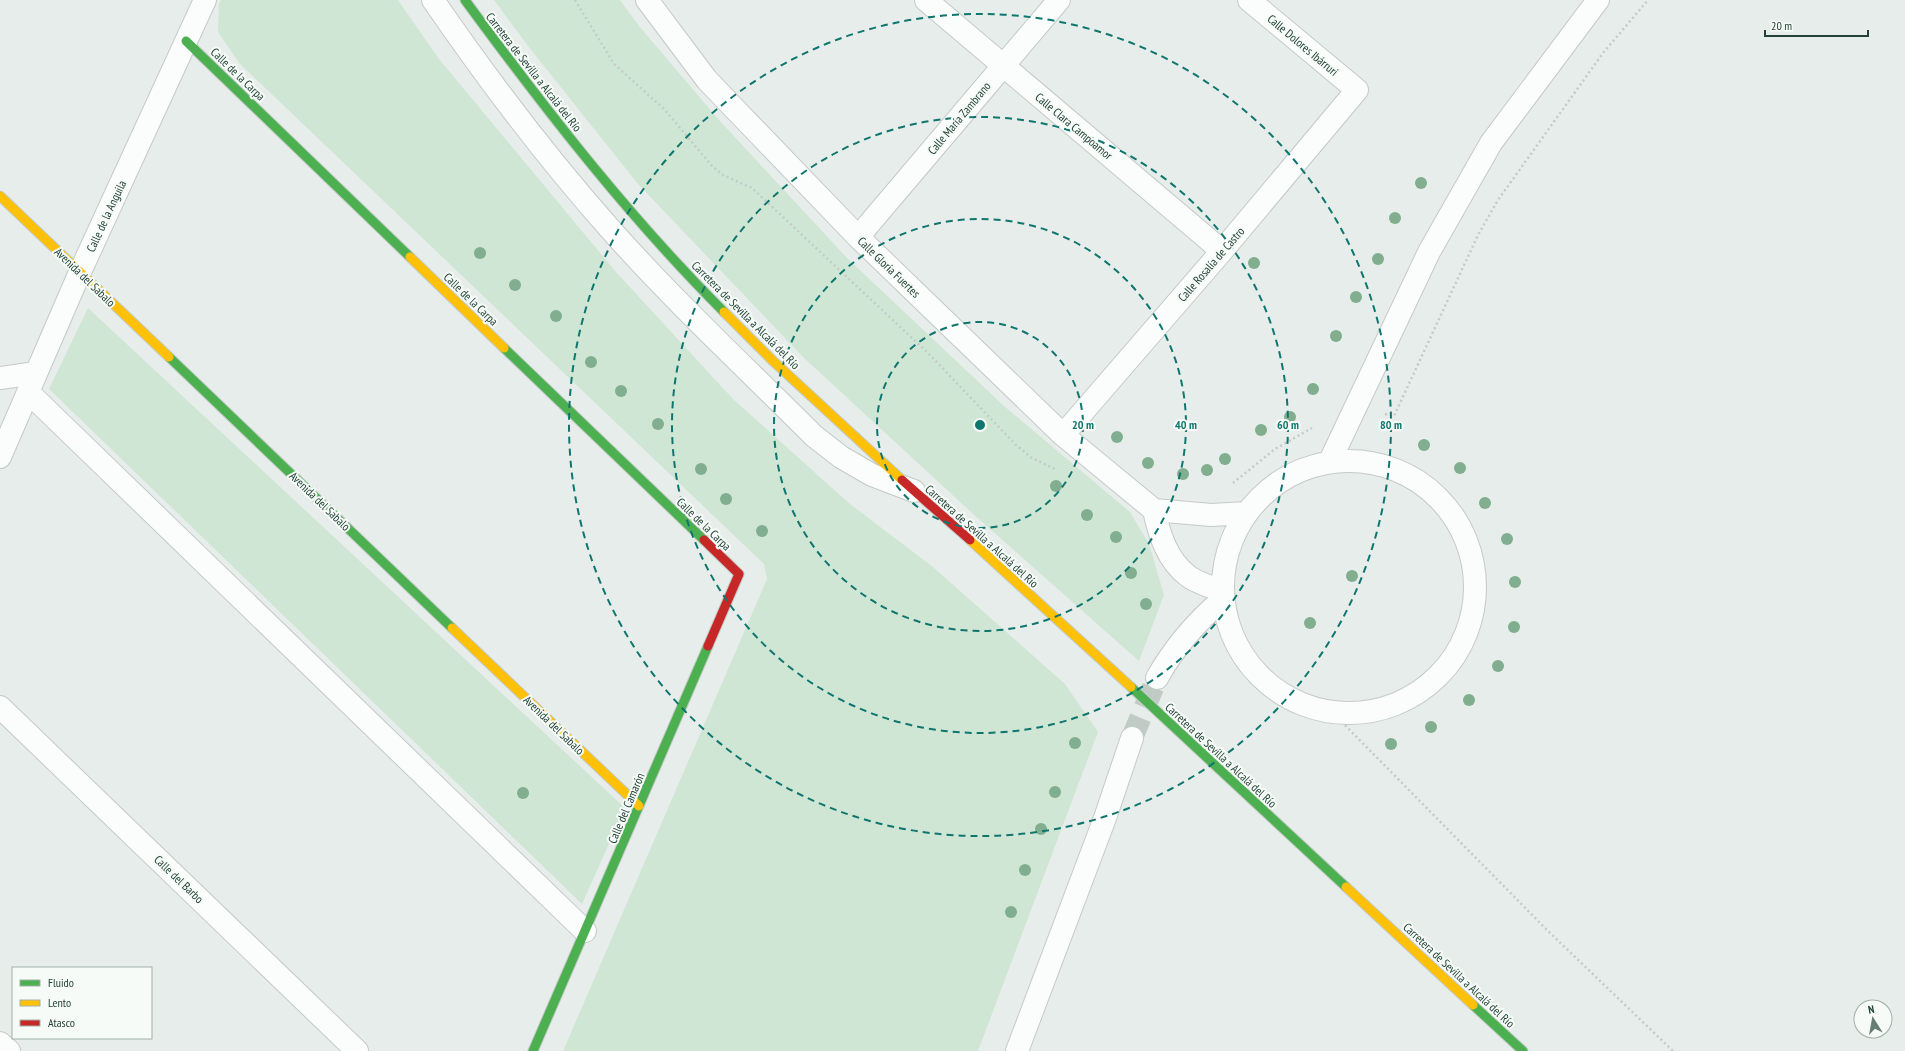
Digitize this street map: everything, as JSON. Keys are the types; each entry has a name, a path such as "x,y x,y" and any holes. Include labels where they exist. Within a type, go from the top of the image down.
{"street":[{"name":"Calle de la Anguila","path":"0,457 80,272 205,0"},
{"path":"434,0 479,67 536,141 611,230 666,288 814,436 841,457 872,474 914,491"},
{"name":"Carretera de Sevilla a Alcalá del Río","path":"465,0 525,82 644,228 700,288 773,361 914,491 1028,592 1524,1051"},
{"name":"Calle Gloria Fuertes","path":"647,0 707,80 858,237 1063,435 1154,510"},
{"name":"Calle Clara Campoamor","path":"926,0 1222,251"},
{"name":"Calle María Zambrano","path":"858,237 1059,0"},
{"name":"Calle Dolores Ibárruri","path":"1249,0 1357,90"},
{"path":"1330,461 1429,252 1491,143 1598,0"},
{"name":"Calle de la Carpa","path":"186,42 739,574"},
{"name":"Calle Rosalía de Castro","path":"1063,435 1222,251 1357,90"},
{"name":"Avenida del Sabalo","path":"0,196 640,806"},
{"path":"0,378 31,383 585,931"},
{"path":"1330,461 1370,461 1408,474 1441,498 1464,532 1475,570 1474,610 1472,617 1460,648 1435,680 1402,702 1363,713 1319,710 1279,693 1247,663 1227,624 1221,582 1231,538 1254,502 1288,475 1330,461"},
{"path":"1223,595 1188,576 1174,562 1160,536 1154,510 1211,515 1247,513"},
{"name":"Calle del Camarón","path":"533,1051 739,574"},
{"path":"1157,678 1181,640 1223,595"},
{"name":"Calle del Barbo","path":"0,707 357,1051"},
{"path":"1017,1051 1105,818 1132,738"},
{"path":"0,1043 9,1051"}],"path":[{"path":"575,0 614,64 664,109 712,166 723,175 752,188 928,353 1016,445 1032,458 1047,466 1061,470"},
{"path":"1331,711 1547,930 1673,1051"}],"green space":[{"path":"221,0 398,0 439,59 616,272 733,399 850,504 933,567 1065,684 1098,732 978,1051 563,1051 767,579 764,564 239,63 218,32 219,4"},
{"path":"494,0 620,0 639,26 719,120 847,258 1004,406 1130,512 1149,544 1164,595 1139,661 972,513 804,358 638,184 528,46"},
{"path":"88,308 625,808 582,904 49,389"}],"tunnel":[{"path":"1132,738 1157,678"}],"traffic: fast":[{"path":"465,0 588,161 654,238 724,312"},
{"path":"186,41 410,257"},
{"path":"504,348 704,540"},
{"path":"169,357 452,628"},
{"path":"533,1051 708,646"},
{"path":"1131,687 1346,887"},
{"path":"1473,1005 1523,1051"}],"traffic: slow":[{"path":"0,196 169,357"},
{"path":"410,257 504,348"},
{"path":"724,312 773,361 902,480"},
{"path":"970,540 1131,687"},
{"path":"452,628 639,806"},
{"path":"1346,887 1473,1005"}],"traffic: jam":[{"path":"902,480 970,540"},
{"path":"704,540 739,574 708,646"}]}
